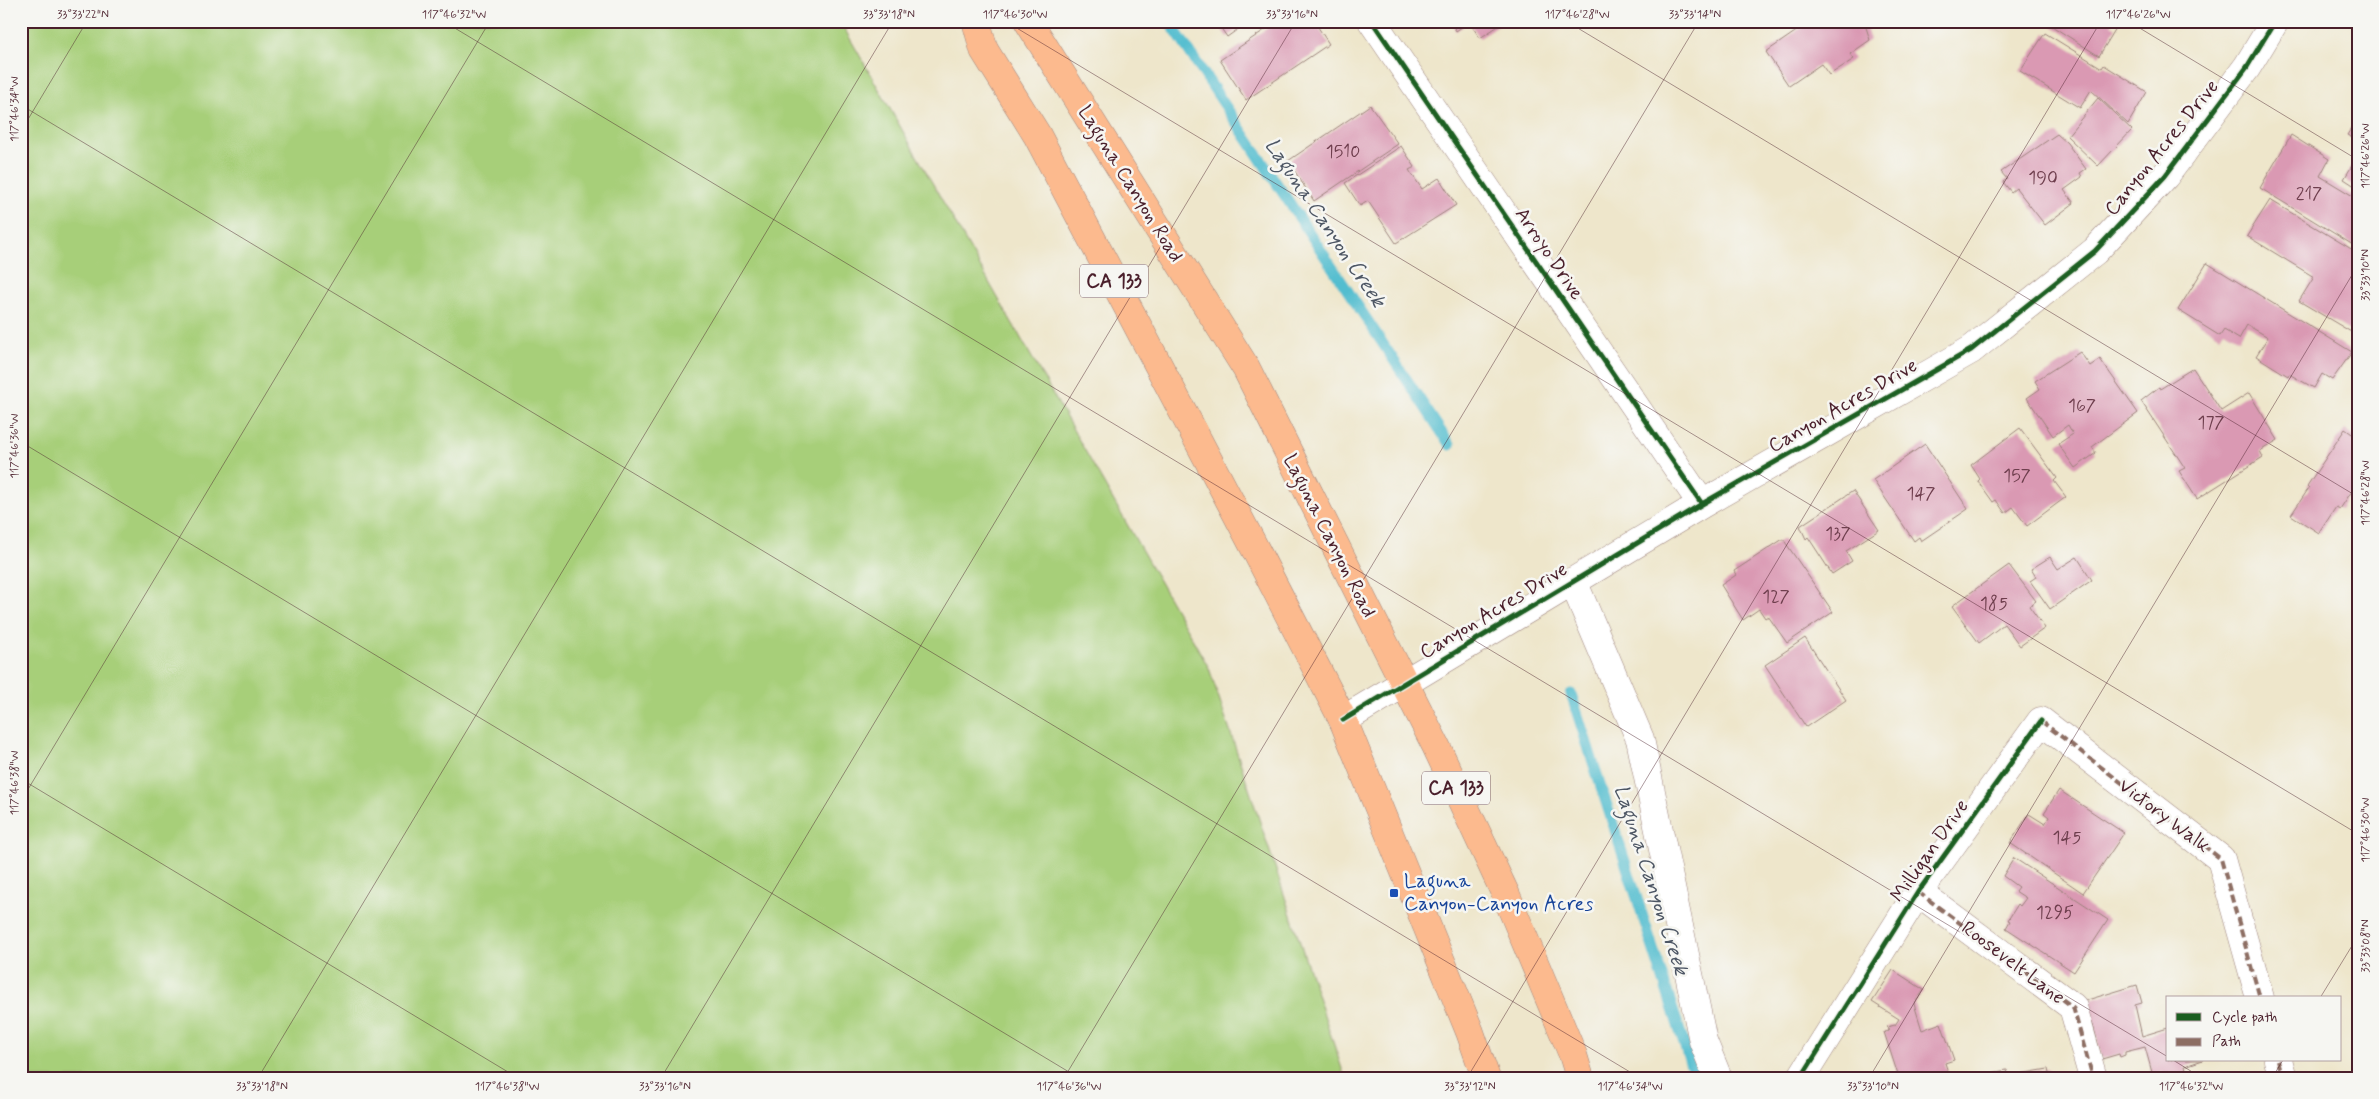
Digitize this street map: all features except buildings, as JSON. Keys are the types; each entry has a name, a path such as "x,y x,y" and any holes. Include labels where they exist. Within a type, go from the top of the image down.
{"main road":[{"name":"CA 133","path":"976,21 984,50 1042,144 1343,720 1470,1032 1486,1078"},
{"name":"Laguna Canyon Road","path":"1028,21 1246,368 1436,746 1506,895 1573,1055 1580,1078"}],"street":[{"name":"Arroyo Drive","path":"1372,21 1702,504"},
{"name":"Canyon Acres Drive","path":"1343,720 1702,504 1971,350 2095,252 2165,176 2247,67 2275,21"},
{"path":"1573,581 1640,740 1703,1041 1718,1078"},
{"name":"Milligan Drive","path":"1800,1078 1918,892 2041,721"},
{"name":"Victory Walk","path":"2041,721 2221,859 2259,996"},
{"name":"Roosevelt Lane","path":"1918,892 2073,1008 2093,1078"},
{"path":"2279,1062 2283,1078"}],"green space":[{"path":"21,21 840,21 1209,668 1345,1078 21,1078"}],"waterway":[{"name":"Laguna Canyon Creek","path":"1169,21 1450,445"},
{"name":"Laguna Canyon Creek","path":"1571,694 1695,1078"}],"marked path":[{"path":"2041,721 2221,859 2259,996"},
{"path":"1918,892 2073,1007 2093,1078"},
{"path":"2279,1062 2283,1078"}],"cycle path":[{"path":"1372,21 1702,504"},
{"path":"1343,720 1702,504 1971,350 2095,251 2165,176 2247,67 2275,21"},
{"path":"1801,1078 1918,892 2041,721"}],"place":[{"name":"Laguna Canyon-Canyon Acres","path":"1394,893"}]}
